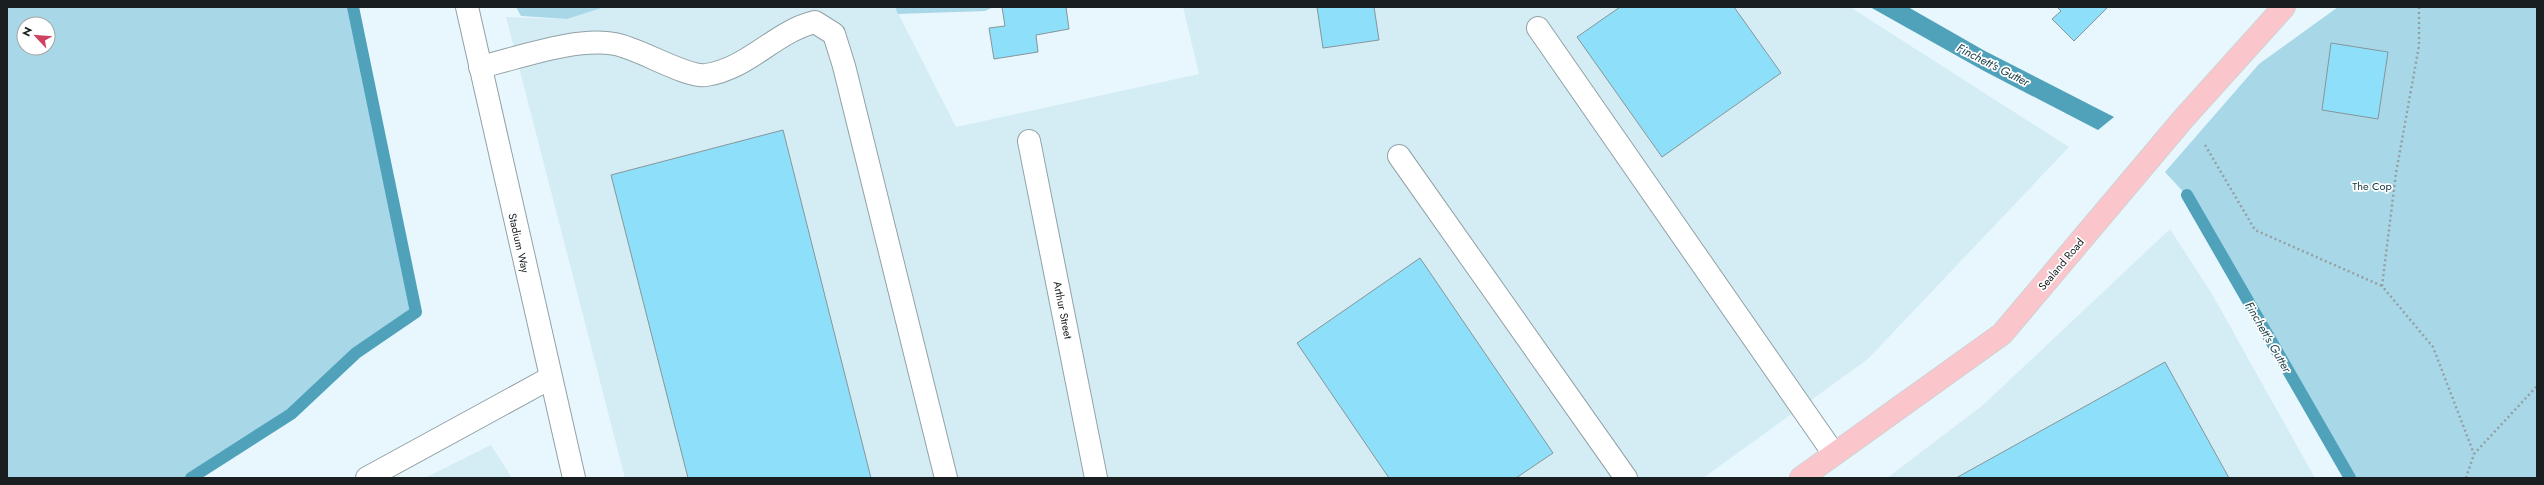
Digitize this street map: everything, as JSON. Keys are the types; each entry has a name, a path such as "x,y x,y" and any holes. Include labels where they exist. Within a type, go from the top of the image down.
{"main road":[{"name":"Sealand Road","path":"1800,478 2002,334 2187,115 2284,7"}],"street":[{"name":"Stadium Way","path":"467,7 550,378 574,478"},
{"path":"480,67 564,47 592,44 614,44 646,54 676,68 706,75 739,63 800,25 815,22 834,34 844,66 946,478"},
{"path":"1538,28 1834,454"},
{"name":"Arthur Street","path":"1029,141 1096,478"},
{"path":"1399,156 1626,478"},
{"path":"368,478 550,378"}],"path":[{"path":"2382,286 2396,173 2419,46 2418,7"},
{"path":"2187,115 2255,230 2382,286 2433,347 2474,454"},
{"path":"2466,478 2474,454 2537,386"}],"shaded area":[{"path":"605,7 895,7 956,127 1199,74 1183,7 1850,7 2069,147 1868,359 1703,478 625,478 506,17 567,19"},
{"path":"2170,229 2212,294 2315,478 1887,478 1983,405"},
{"path":"491,445 512,478 425,478"}],"green space":[{"path":"7,7 353,7 416,312 356,353 291,414 193,477 7,478"},
{"path":"516,7 605,7 567,19 521,16"},
{"path":"895,7 994,7 985,11 898,14"},
{"name":"The Cop","path":"2338,7 2537,7 2537,478 2350,478 2187,196 2165,172 2259,64"}],"water":[{"path":"1870,7 1908,7 1985,51 2114,117 2098,130 1984,71"}],"building":[{"path":"1002,7 1066,7 1069,29 1036,35 1038,52 994,59 989,28 1005,26"},
{"path":"1317,7 1374,7 1379,40 1323,48"},
{"path":"1620,7 1734,7 1781,73 1662,157 1577,37"},
{"path":"2057,7 2108,7 2074,41 2052,19 2061,11"},
{"path":"2331,43 2388,52 2378,119 2322,110"},
{"path":"783,130 871,478 688,478 611,175"},
{"path":"1420,258 1553,453 1516,478 1389,478 1297,343"},
{"path":"2165,362 2229,478 1956,478"}],"waterway":[{"path":"191,478 291,414 356,353 416,312 353,7"},
{"name":"Finchett's Gutter","path":"2187,195 2350,478"}]}
